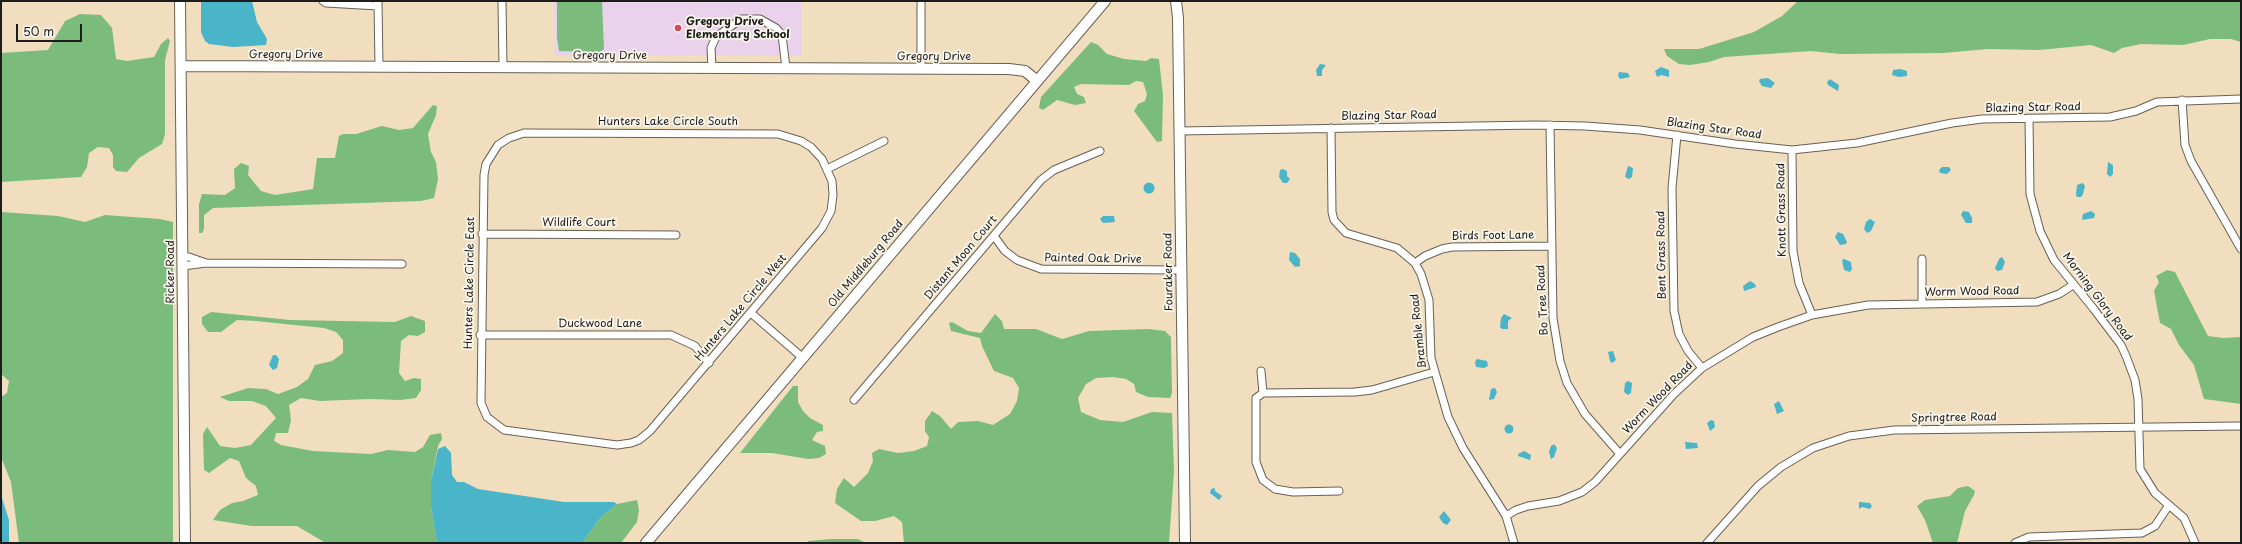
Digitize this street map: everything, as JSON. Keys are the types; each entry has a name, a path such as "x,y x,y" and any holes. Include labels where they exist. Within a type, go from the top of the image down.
{"street":[{"name":"Ricker Road","path":"180,1 185,543"},
{"path":"323,1 326,3 378,3 379,67"},
{"path":"502,1 503,68"},
{"path":"921,1 921,68"},
{"name":"Old Middleburg Road","path":"646,543 1036,80 1105,1"},
{"name":"Fouraker Road","path":"1176,1 1178,18 1180,131 1185,543"},
{"path":"712,68 711,48 716,37 741,19 760,19 776,28 782,35 786,68"},
{"name":"Gregory Drive","path":"181,66 1009,69 1025,71 1036,80"},
{"name":"Blazing Star Road","path":"1180,131 1550,125 1616,128 1677,135 1755,147 1792,150 1857,143 1952,123 1982,119 2110,117 2136,111 2157,102 2241,99"},
{"path":"2182,100 2185,145 2191,161 2241,249"},
{"name":"Morning Glory Road","path":"2029,118 2030,194 2040,231 2054,260 2121,345 2135,380 2138,399 2140,469 2154,493 2184,518 2195,543"},
{"name":"Bo Tree Road","path":"1550,125 1553,324 1560,361 1567,383 1585,414 1620,454"},
{"name":"Bramble Road","path":"1331,128 1332,212 1334,220 1346,233 1397,248 1415,263 1428,293 1429,339 1434,372 1448,417 1463,448 1506,516 1514,543"},
{"name":"Hunters Lake Circle South","path":"498,145 509,138 524,133 778,134 801,141 811,147 822,158 827,169"},
{"name":"Bent Grass Road","path":"1677,135 1672,188 1674,311 1679,334 1688,351 1702,368"},
{"path":"827,169 884,141"},
{"name":"Hunters Lake Circle East","path":"498,145 486,164 482,234 480,335 481,403 487,417 504,430 515,433 617,445 632,443"},
{"name":"Knott Grass Road","path":"1792,150 1793,251 1799,283 1812,315"},
{"name":"Distant Moon Court","path":"854,400 1046,175 1100,151"},
{"name":"Hunters Lake Circle West","path":"632,443 640,440 650,431 752,313 827,220 833,195 832,181 827,169"},
{"name":"Wildlife Court","path":"482,234 676,235"},
{"name":"Painted Oak Drive","path":"994,236 1005,251 1017,260 1041,270 1181,270"},
{"name":"Birds Foot Lane","path":"1415,263 1425,256 1447,248 1551,246"},
{"path":"1922,259 1922,304"},
{"path":"183,262 402,264"},
{"name":"Worm Wood Road","path":"1506,516 1513,511 1528,506 1559,501 1575,496 1595,482 1674,394 1702,368 1754,337 1812,315 1868,305 2037,302 2059,294 2073,284"},
{"path":"752,313 803,358"},
{"name":"Duckwood Lane","path":"480,335 671,335 695,346 709,363"},
{"path":"1261,371 1263,393"},
{"path":"1339,491 1293,492 1275,489 1263,480 1256,462 1256,398 1263,393 1355,392 1372,390 1434,372"},
{"name":"Springtree Road","path":"1707,543 1766,479 1803,453 1828,442 1849,436 1894,430 2241,426"},
{"path":"2014,543 2029,537 2142,533 2155,526 2169,505"}],"shaded area":[{"name":"Gregory Drive Elementary School","path":"554,1 802,1 802,56 555,56"}],"green space":[{"path":"557,1 602,1 604,49 600,52 559,51 557,37"},
{"path":"1798,1 2241,1 2241,42 2231,39 2210,39 2183,45 2141,44 2122,48 2114,53 2091,45 2039,50 1988,49 1943,53 1840,54 1811,51 1724,57 1709,62 1690,65 1679,64 1667,56 1664,49 1699,49 1754,32 1782,16"},
{"path":"80,14 101,15 112,28 116,59 127,61 154,57 161,44 168,38 170,41 165,60 165,134 162,144 139,158 127,172 116,171 113,167 113,155 109,148 98,147 89,153 87,167 81,177 1,182 1,53 48,50 65,21"},
{"path":"1091,42 1098,45 1107,54 1124,59 1146,61 1151,58 1159,59 1163,95 1162,141 1157,142 1134,111 1138,104 1145,101 1147,94 1143,82 1136,81 1129,85 1081,84 1074,87 1077,94 1084,97 1086,103 1075,105 1057,100 1043,110 1039,108 1041,97"},
{"path":"433,105 437,106 436,115 428,134 431,152 436,162 438,179 434,198 421,201 213,208 204,215 204,229 202,233 199,233 199,204 202,194 225,195 235,188 234,169 241,163 249,166 248,175 261,191 275,195 313,189 317,158 335,158 339,136 343,134 356,134 382,126 399,130 413,128"},
{"path":"1,212 58,216 85,222 105,215 160,219 173,222 173,543 19,543 11,482 1,457 1,397 7,393 9,381 1,374"},
{"path":"2167,270 2175,272 2208,336 2223,338 2241,337 2241,404 2204,399 2194,365 2179,345 2171,329 2160,323 2154,291 2159,282 2156,276"},
{"path":"211,312 290,320 395,322 411,316 425,321 425,332 418,336 409,335 401,341 399,373 405,381 414,378 421,379 421,390 416,398 400,400 369,399 320,401 301,398 289,405 291,420 288,433 276,433 274,441 281,445 313,451 371,454 388,450 415,452 423,447 430,435 441,433 442,439 438,446 431,481 431,506 437,543 324,542 297,526 252,526 213,520 220,510 232,503 243,501 258,495 256,486 246,478 239,461 230,458 209,473 204,470 203,434 207,427 220,446 235,448 251,445 276,418 266,406 252,401 229,401 220,397 248,388 266,389 278,394 297,387 308,379 315,365 332,361 343,353 343,340 336,332 324,328 256,321 237,320 221,332 208,332 202,324 202,317"},
{"path":"995,314 1002,321 1004,329 1036,329 1062,339 1089,331 1148,329 1165,331 1171,337 1172,393 1170,398 1148,397 1136,392 1134,384 1126,379 1113,377 1096,378 1086,384 1078,398 1081,412 1100,420 1123,422 1152,412 1172,413 1174,471 1169,543 904,543 902,522 894,516 875,521 861,521 835,503 837,489 844,478 854,487 868,473 873,461 872,453 879,449 898,453 914,451 927,446 929,437 925,431 925,421 932,411 940,416 951,429 958,422 978,421 993,425 1010,414 1017,401 1019,388 1013,378 994,371 982,346 980,338 951,331 949,323 952,322 968,331 981,333"},
{"path":"793,386 798,386 798,402 803,411 810,418 823,425 823,431 817,432 812,440 825,446 826,454 819,458 808,459 772,453 740,453"},
{"path":"1968,486 1975,491 1965,511 1957,543 1933,543 1925,520 1917,506 1925,500 1950,496 1958,488"},
{"path":"637,500 639,510 637,522 621,543 582,543 600,518 617,504"},
{"path":"858,539 866,543 807,543 808,541"}],"water":[{"path":"201,1 252,1 257,22 267,39 266,45 233,47 209,44 205,41 201,32"},
{"path":"1320,64 1326,65 1322,70 1322,76 1317,76 1316,70"},
{"path":"1661,67 1669,70 1669,77 1661,75 1657,77 1655,71"},
{"path":"1900,69 1907,71 1907,76 1899,77 1892,75 1893,70"},
{"path":"1619,72 1628,73 1630,77 1620,79 1618,76"},
{"path":"1768,78 1775,83 1771,88 1762,86 1759,81 1760,79"},
{"path":"1830,79 1839,85 1838,91 1828,85 1827,82"},
{"path":"2108,162 2113,165 2113,174 2110,177 2107,174"},
{"path":"1628,166 1633,168 1632,177 1629,179 1625,177"},
{"path":"1942,167 1949,167 1951,170 1947,174 1940,173 1939,170"},
{"path":"1283,169 1287,171 1287,176 1290,179 1287,183 1283,183 1279,177 1280,170"},
{"path":"1147,183 1151,183 1153,184 1153,192 1147,193 1144,190 1144,186"},
{"path":"2083,183 2085,186 2083,194 2081,197 2077,197 2077,185"},
{"path":"1963,211 1969,212 1972,218 1972,223 1966,223 1961,215"},
{"path":"2091,211 2095,214 2094,218 2082,220 2083,214"},
{"path":"1103,216 1114,216 1115,222 1103,223 1100,219"},
{"path":"1870,219 1875,222 1871,231 1867,233 1864,229 1866,222"},
{"path":"1838,232 1843,234 1847,242 1846,244 1840,245 1835,237"},
{"path":"1290,252 1295,253 1300,259 1300,266 1295,267 1289,260"},
{"path":"2002,257 2005,262 2002,270 1997,271 1995,268 1999,259"},
{"path":"1844,259 1851,262 1852,269 1850,272 1844,270 1842,260"},
{"path":"1750,281 1755,284 1756,287 1744,291 1743,286"},
{"path":"1504,314 1512,318 1508,321 1508,329 1502,329 1500,327 1501,318"},
{"path":"1613,351 1616,360 1612,363 1608,352"},
{"path":"273,355 276,355 279,359 277,368 273,370 269,365"},
{"path":"1477,359 1487,361 1488,366 1484,368 1476,367 1475,362"},
{"path":"1628,381 1632,383 1631,393 1628,395 1624,392 1625,383"},
{"path":"1495,388 1497,392 1494,399 1489,400 1491,389"},
{"path":"1779,401 1784,411 1777,414 1774,404"},
{"path":"1711,420 1714,421 1715,427 1710,431 1707,423"},
{"path":"1509,424 1514,429 1509,434 1504,429"},
{"path":"1685,442 1697,443 1698,448 1686,449"},
{"path":"1554,444 1557,448 1554,457 1551,459 1549,452 1551,446"},
{"path":"445,446 451,453 452,475 457,482 464,482 478,489 564,502 614,502 617,504 600,518 582,543 437,543 431,506 431,481 438,449"},
{"path":"1524,451 1531,455 1530,460 1518,456 1518,454"},
{"path":"1215,488 1215,491 1222,496 1219,500 1210,493 1211,489"},
{"path":"1,495 9,520 9,543 1,543"},
{"path":"1859,502 1870,503 1872,506 1870,509 1862,507 1859,509"},
{"path":"1444,511 1451,520 1447,525 1443,523 1439,517"}],"place":[{"name":"Gregory Drive Elementary School","path":"678,28"}]}
